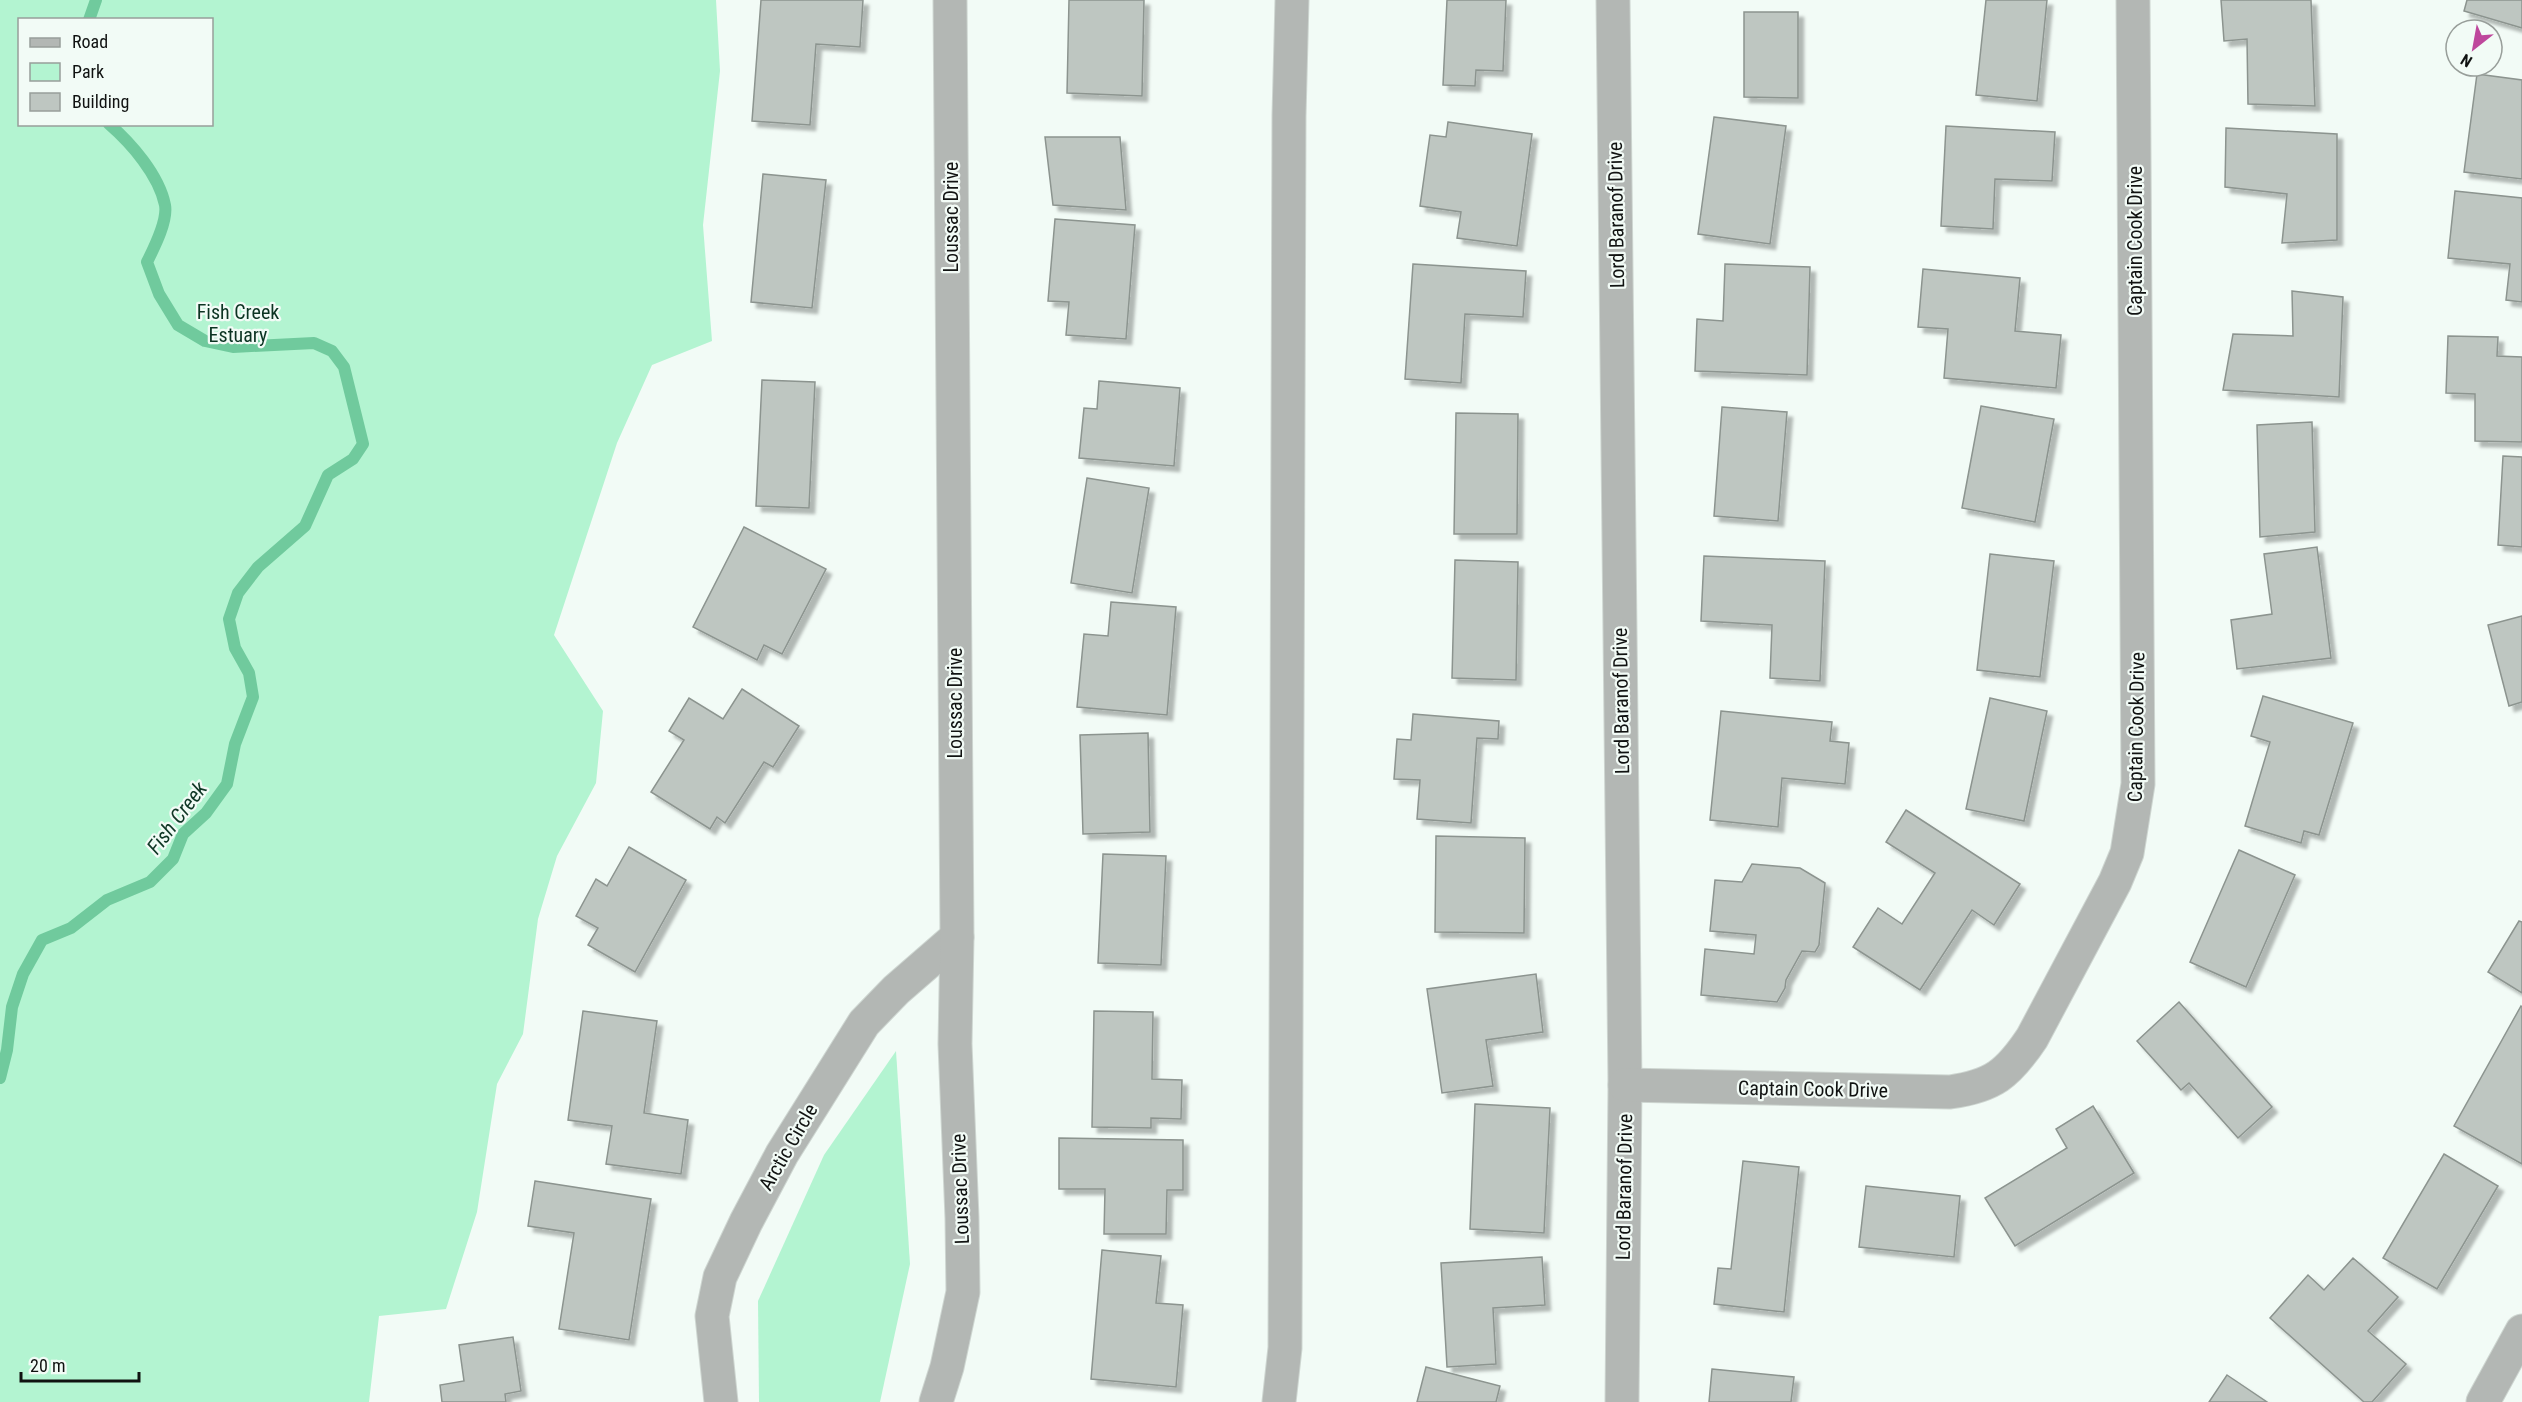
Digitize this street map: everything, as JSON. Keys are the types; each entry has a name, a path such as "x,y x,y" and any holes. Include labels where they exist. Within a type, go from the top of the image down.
{"street":[{"name":"Loussac Drive","path":"936,1402 947,1366 963,1292 955,1044 957,938 950,0"},
{"path":"1279,1402 1285,1348 1289,116 1292,0"},
{"name":"Lord Baranof Drive","path":"1613,0 1625,1085 1622,1402"},
{"name":"Captain Cook Drive","path":"1625,1085 1950,1092 1974,1089 1989,1083 2016,1062 2032,1038 2115,882 2127,853 2138,784 2133,0"},
{"name":"Arctic Circle","path":"721,1402 712,1316 720,1276 746,1222 782,1154 864,1023 896,990 957,938"},
{"path":"2483,1402 2522,1331"}],"green space":[{"name":"Fish Creek Estuary","path":"0,0 716,0 720,71 703,225 712,341 652,365 617,443 554,635 603,711 596,783 557,856 538,919 523,1034 497,1084 477,1212 446,1309 379,1316 369,1402 0,1402"},
{"path":"896,1051 910,1264 880,1402 759,1402 758,1301 824,1155"}],"building":[{"path":"761,0 863,0 860,47 816,44 810,125 752,121"},
{"path":"1069,0 1144,0 1142,96 1067,93"},
{"path":"1447,0 1506,0 1503,71 1476,70 1475,86 1443,85"},
{"path":"1986,0 2047,0 2037,101 1976,95"},
{"path":"2221,0 2311,0 2315,106 2248,104 2247,39 2224,41"},
{"path":"2467,0 2522,0 2522,28 2504,23 2504,18 2488,18 2464,11"},
{"path":"1744,12 1798,12 1798,98 1744,97"},
{"path":"2476,78 2522,80 2522,179 2464,172"},
{"path":"1714,117 1786,126 1770,244 1698,234"},
{"path":"1448,122 1532,134 1517,246 1457,238 1461,212 1420,206 1430,135 1446,137"},
{"path":"1946,126 2055,132 2052,181 1995,179 1993,229 1941,226"},
{"path":"2226,128 2337,134 2337,240 2282,243 2287,194 2225,187"},
{"path":"1045,137 1120,137 1126,210 1053,205"},
{"path":"763,174 826,180 812,308 751,302"},
{"path":"2455,191 2522,198 2522,302 2506,300 2510,264 2448,258"},
{"path":"1055,219 1135,225 1126,339 1066,335 1069,302 1048,301"},
{"path":"1413,264 1526,271 1523,317 1465,314 1461,383 1405,379"},
{"path":"1725,264 1810,267 1807,375 1695,371 1697,319 1723,321"},
{"path":"1923,269 2020,278 2015,331 2061,335 2056,388 1944,378 1948,329 1918,327"},
{"path":"2292,291 2343,297 2339,397 2223,390 2233,334 2293,336"},
{"path":"2448,336 2498,337 2497,356 2522,357 2522,442 2475,441 2475,394 2446,393"},
{"path":"762,380 815,382 809,508 756,506"},
{"path":"1099,381 1180,388 1174,466 1079,458 1084,408 1097,409"},
{"path":"1981,406 2054,419 2035,522 1962,508"},
{"path":"1722,407 1787,412 1778,521 1714,516"},
{"path":"1456,413 1518,414 1517,534 1454,534"},
{"path":"2312,422 2315,532 2260,537 2257,425"},
{"path":"2503,456 2522,457 2522,547 2498,545"},
{"path":"1087,478 1149,488 1132,593 1071,583"},
{"path":"744,527 826,569 782,654 764,645 757,660 693,627"},
{"path":"2317,547 2331,658 2237,669 2231,620 2272,614 2264,554"},
{"path":"1990,554 2054,561 2040,677 1977,670"},
{"path":"1704,556 1825,561 1820,681 1770,678 1772,625 1701,621"},
{"path":"1455,560 1518,562 1516,680 1452,678"},
{"path":"1111,602 1176,607 1167,715 1077,707 1084,634 1108,636"},
{"path":"2522,616 2522,702 2509,706 2488,625"},
{"path":"742,689 799,726 773,767 764,762 725,823 717,817 710,829 651,792 684,740 669,731 689,698 723,719"},
{"path":"2263,696 2353,723 2319,835 2304,831 2301,843 2245,826 2270,742 2251,736"},
{"path":"1990,698 2047,711 2024,821 1966,809"},
{"path":"1721,711 1832,722 1830,741 1849,743 1845,784 1782,778 1778,827 1710,820"},
{"path":"1413,714 1499,721 1498,739 1477,738 1471,823 1417,819 1420,780 1394,779 1397,739 1411,740"},
{"path":"1148,733 1150,832 1083,834 1080,735"},
{"path":"1906,810 2020,884 1994,925 1972,910 1920,990 1853,947 1878,908 1902,924 1935,873 1886,842"},
{"path":"1436,836 1525,838 1524,933 1435,932"},
{"path":"629,847 686,880 635,972 588,945 598,928 576,916 596,879 607,886"},
{"path":"2239,850 2295,875 2246,987 2190,962"},
{"path":"1103,854 1166,856 1161,965 1098,963"},
{"path":"1752,864 1800,868 1825,883 1819,945 1815,952 1802,951 1777,1002 1701,995 1705,949 1754,954 1756,935 1710,931 1715,880 1742,882"},
{"path":"2519,921 2522,922 2522,993 2488,972"},
{"path":"1536,974 1543,1032 1486,1040 1493,1086 1442,1093 1427,989"},
{"path":"2179,1002 2272,1107 2238,1138 2189,1083 2181,1090 2137,1041"},
{"path":"2522,1007 2522,1164 2454,1126"},
{"path":"583,1011 657,1021 644,1113 688,1120 681,1174 606,1164 612,1126 568,1120"},
{"path":"1094,1011 1153,1012 1152,1079 1182,1080 1181,1119 1151,1118 1151,1128 1092,1127"},
{"path":"1475,1104 1550,1108 1544,1233 1470,1229"},
{"path":"2093,1106 2134,1173 2015,1246 1985,1198 2067,1148 2056,1129"},
{"path":"1059,1138 1183,1140 1183,1190 1167,1190 1166,1234 1104,1234 1105,1189 1059,1189"},
{"path":"2444,1154 2498,1186 2437,1289 2383,1258"},
{"path":"1743,1161 1799,1167 1784,1312 1714,1304 1718,1268 1731,1269"},
{"path":"535,1181 651,1199 629,1340 559,1329 574,1233 528,1226"},
{"path":"1866,1186 1960,1196 1954,1257 1859,1247"},
{"path":"1102,1250 1161,1256 1156,1303 1183,1305 1176,1387 1091,1379"},
{"path":"1542,1257 1545,1305 1493,1308 1496,1364 1447,1367 1441,1263"},
{"path":"2353,1258 2398,1297 2368,1331 2406,1364 2372,1402 2364,1402 2270,1318 2308,1275 2324,1290"},
{"path":"513,1337 521,1391 505,1394 506,1402 442,1402 440,1385 464,1381 459,1345"},
{"path":"1426,1367 1500,1386 1496,1402 1417,1402"},
{"path":"1712,1369 1794,1377 1791,1402 1709,1402"},
{"path":"2227,1375 2267,1402 2209,1402"}],"waterway":[{"name":"Fish Creek","path":"90,18 96,0"},
{"name":"Fish Creek","path":"0,1078 7,1050 12,1007 23,974 42,940 71,928 107,900 150,882 173,859 183,834 206,813 227,784 235,744 253,697 249,673 235,648 229,619 238,593 258,567 305,526 328,475 353,459 363,444 344,367 332,351 314,343 233,347 205,341 178,325 159,294 147,262 164,219 165,205 162,194 143,160 111,126"}]}
